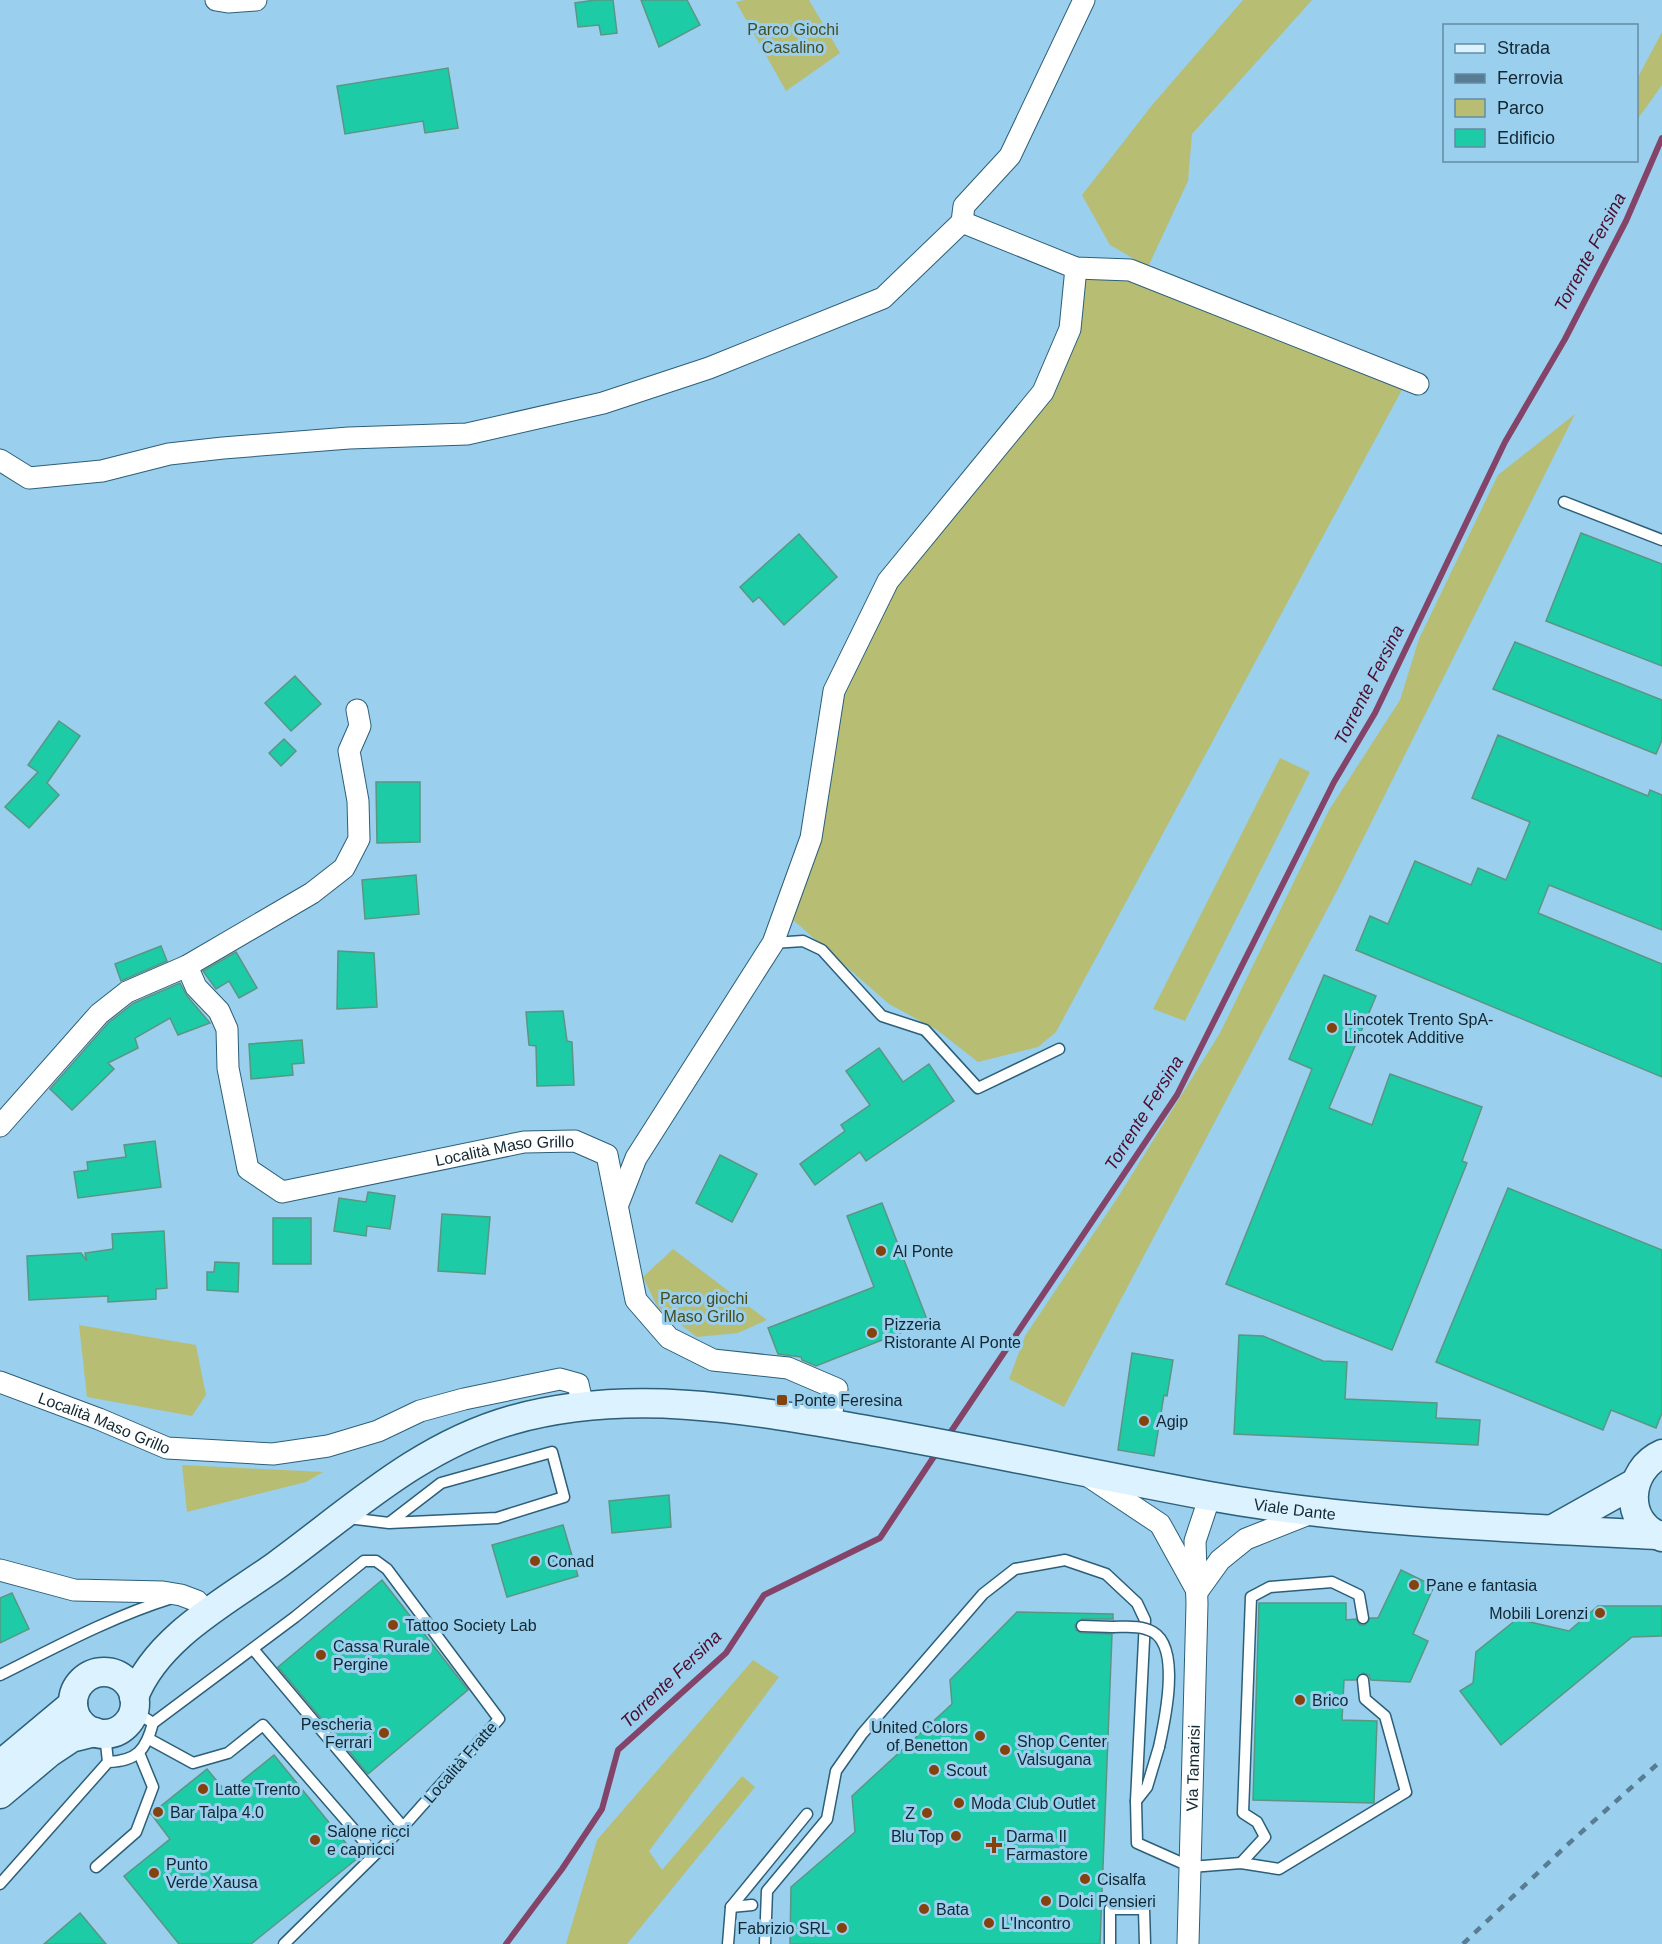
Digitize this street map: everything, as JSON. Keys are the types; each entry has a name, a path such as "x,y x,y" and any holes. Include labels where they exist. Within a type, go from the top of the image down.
{"main road":[{"path":"583,1407 639,1402 669,1403 838,1425"},
{"name":"Località Fratte","path":"0,1766 73,1704 74,1695 84,1679 179,1636 395,1474 452,1442 511,1420 583,1407"},
{"name":"Viale Dante","path":"838,1425 1040,1461 1210,1496 1314,1512 1399,1522 1660,1536"},
{"path":"1660,1536 1640,1519 1633,1495 1635,1483 1649,1462 1661,1454"},
{"path":"1553,1529 1635,1483"},
{"name":"Località Fratte","path":"0,1794 50,1752 71,1738 123,1727 140,1710 140,1682 179,1636"},
{"path":"101,1672 119,1676 126,1681 140,1710"},
{"path":"73,1704 80,1722 100,1733"}],"street":[{"path":"216,0 228,2 256,0"},
{"path":"0,460 29,478 102,471 169,454 224,448 349,438 467,434 603,403 709,368 883,298 962,222 964,206 1010,156 1084,0"},
{"path":"962,222 1076,268 1130,270 1418,384"},
{"path":"618,1204 636,1158 772,943 811,838 834,691 888,581 1043,392 1070,329 1076,268"},
{"path":"0,1126 99,1014 127,992 187,966 312,893 344,868 359,839 358,801 349,751 360,726 357,710"},
{"name":"Località Maso Grillo","path":"187,966 196,987 219,1011 226,1029 228,1068 248,1169 282,1192 524,1142 575,1141 607,1155 636,1300 669,1338 713,1360 788,1368 837,1389 838,1425"},
{"name":"Località Maso Grillo","path":"0,1382 99,1419 167,1448 273,1454 328,1446 378,1431 420,1411 464,1399 560,1379 578,1384 583,1407"},
{"name":"Via Tamarisi","path":"1076,1468 1160,1524 1197,1592"},
{"name":"Via Tamarisi","path":"1188,1944 1197,1592 1195,1541 1210,1496"},
{"path":"1197,1592 1220,1560 1246,1539 1314,1512"},
{"path":"0,1570 74,1590 163,1592 181,1595 197,1601 208,1615"}],"lane":[{"path":"1564,502 1662,540"},
{"path":"772,943 803,942 822,950 882,1016 925,1030 978,1088 1059,1049"},
{"path":"339,1517 388,1523 497,1518 564,1497 552,1452 441,1483 388,1523"},
{"path":"765,1944 767,1892 827,1819 836,1770 862,1734 983,1594 1015,1569 1065,1560 1106,1574 1137,1604 1145,1620 1136,1802 1137,1843 1191,1867 1241,1863 1279,1869 1406,1792 1385,1716 1365,1699 1364,1680"},
{"name":"Località Fratte","path":"139,1753 149,1739 140,1710 253,1649 364,1561 376,1562 387,1569 499,1719 403,1827 284,1944"},
{"path":"1241,1863 1265,1837 1257,1821 1243,1813 1251,1597 1270,1587 1332,1582 1359,1595 1363,1618"},
{"path":"0,1675 91,1629 138,1609 181,1595"},
{"path":"1082,1626 1143,1628 1155,1633 1168,1650 1166,1716 1147,1788 1136,1802"},
{"path":"253,1649 403,1827"},
{"path":"149,1739 194,1763 228,1753 263,1725 375,1854"},
{"path":"100,1733 108,1762"},
{"path":"0,1884 108,1762 124,1762 139,1753 153,1787 140,1823 136,1832 96,1867"},
{"path":"728,1944 731,1907 807,1814"},
{"path":"731,1907 752,1905"},
{"path":"1110,1944 1106,1908 1144,1909 1145,1944"}],"green space":[{"name":"Parco Giochi Casalino","path":"809,0 840,53 786,91 736,2"},
{"path":"1243,0 1312,0 1192,134 1188,181 1148,267 1110,245 1082,195 1153,104"},
{"path":"1662,32 1662,85 1638,119 1638,77"},
{"path":"1079,271 1129,273 1404,386 1056,1032 1038,1047 978,1062 937,1030 889,1004 792,919 839,693 893,585 1024,422 1056,392 1074,330"},
{"path":"1575,414 1339,887 1064,1407 1009,1379 1025,1336 1118,1197 1220,1033 1329,810 1400,700 1419,639 1498,475"},
{"path":"1280,758 1310,772 1185,1021 1153,1009"},
{"name":"Parco giochi Maso Grillo","path":"673,1249 767,1320 738,1333 697,1337 658,1308 643,1277"},
{"path":"79,1325 196,1345 206,1395 192,1416 87,1397"},
{"path":"182,1465 323,1472 306,1482 187,1512"},
{"path":"753,1660 779,1677 649,1851 662,1870 742,1776 755,1787 627,1944 566,1944 597,1840"}],"building":[{"path":"613,0 617,33 601,35 599,25 578,27 575,3"},
{"path":"641,0 687,0 700,25 659,47"},
{"path":"448,68 458,128 425,133 423,121 345,134 337,86"},
{"path":"1581,533 1662,564 1662,666 1546,621"},
{"path":"799,534 837,577 784,625 759,597 753,602 740,587"},
{"path":"1515,642 1662,700 1662,740 1656,754 1493,689"},
{"path":"295,676 321,704 291,731 265,703"},
{"path":"59,721 80,736 47,783 59,795 29,828 5,807 38,772 28,765"},
{"path":"1498,735 1648,796 1650,790 1662,795 1662,930 1549,885 1538,913 1662,964 1662,1077 1356,950 1370,916 1388,924 1415,861 1471,885 1478,868 1506,880 1530,822 1472,798"},
{"path":"284,739 296,751 281,766 269,753"},
{"path":"376,782 420,782 420,842 377,843"},
{"path":"416,875 419,914 365,919 362,880"},
{"path":"161,946 167,961 121,981 115,964"},
{"path":"338,951 374,953 377,1007 337,1009"},
{"path":"236,952 257,988 239,998 229,981 216,989 203,971"},
{"path":"1324,975 1376,996 1329,1108 1372,1125 1390,1074 1482,1107 1462,1161 1467,1163 1392,1350 1226,1284 1312,1069 1289,1059"},
{"path":"180,983 187,996 210,1023 178,1035 170,1018 135,1038 138,1048 108,1063 114,1069 72,1110 50,1089 108,1023 134,1003"},
{"path":"563,1011 567,1041 572,1042 574,1085 537,1086 536,1046 529,1045 526,1012"},
{"path":"302,1040 304,1063 292,1064 293,1075 251,1079 249,1044"},
{"path":"879,1048 903,1082 929,1064 954,1101 866,1161 860,1152 815,1185 800,1164 845,1131 841,1125 870,1105 846,1071"},
{"path":"155,1141 161,1187 78,1198 74,1172 88,1170 87,1162 126,1157 124,1145"},
{"path":"720,1155 757,1174 732,1222 696,1203"},
{"path":"1508,1188 1662,1250 1662,1413 1656,1428 1611,1410 1603,1430 1436,1362"},
{"path":"368,1192 395,1196 390,1229 367,1226 366,1236 334,1231 339,1198 366,1202"},
{"name":"Al Ponte","path":"882,1203 928,1322 816,1366 802,1360 801,1357 778,1354 768,1328 874,1287 847,1216"},
{"path":"442,1214 490,1217 485,1274 438,1271"},
{"path":"273,1218 311,1218 311,1264 273,1264"},
{"path":"164,1231 167,1288 156,1289 156,1299 108,1302 108,1296 29,1300 27,1256 81,1253 87,1261 85,1253 113,1249 112,1234"},
{"path":"215,1262 239,1263 238,1292 207,1290 207,1272 214,1272"},
{"path":"1239,1335 1263,1336 1323,1361 1347,1362 1345,1399 1437,1403 1436,1418 1480,1420 1478,1445 1234,1434"},
{"path":"1132,1353 1173,1360 1167,1396 1164,1395 1154,1456 1118,1450"},
{"path":"669,1495 671,1527 612,1533 609,1501"},
{"name":"Conad","path":"563,1525 578,1576 507,1597 492,1545"},
{"name":"Brico","path":"1401,1570 1434,1586 1413,1634 1428,1641 1410,1682 1371,1680 1369,1675 1363,1673 1356,1680 1344,1680 1342,1720 1377,1721 1374,1803 1253,1800 1259,1603 1346,1603 1346,1620 1356,1619 1360,1625 1365,1625 1370,1618 1378,1618"},
{"path":"382,1580 468,1690 368,1774 278,1667"},
{"path":"12,1593 29,1629 0,1643 0,1598"},
{"path":"1598,1606 1662,1606 1662,1636 1632,1637 1501,1745 1460,1691 1473,1683 1476,1652 1517,1619 1569,1631"},
{"name":"Shop Center Valsugana","path":"1017,1612 1113,1614 1113,1619 1082,1619 1075,1625 1076,1630 1081,1633 1112,1634 1100,1944 790,1944 791,1887 855,1832 852,1796 952,1704 950,1680"},
{"path":"274,1755 358,1858 251,1944 179,1944 124,1876 170,1839 151,1814 207,1769 227,1793"},
{"path":"80,1913 106,1944 44,1944"}],"waterway":[{"name":"Torrente Fersina","path":"948,1436 1177,1095 1334,782 1375,713 1505,442 1565,339 1626,221 1662,138"},
{"name":"Torrente Fersina","path":"506,1944 562,1869 602,1809 618,1750 726,1653 764,1595 880,1538 937,1452"}],"railway":[{"path":"1463,1944 1566,1846 1662,1760"}],"place":[{"name":"Lincotek Trento SpA- Lincotek Additive","path":"1332,1028"},
{"name":"Al Ponte","path":"881,1251"},
{"name":"Pizzeria Ristorante Al Ponte","path":"872,1333"},
{"name":"Ponte Feresina","path":"782,1400"},
{"name":"Agip","path":"1144,1421"},
{"name":"Conad","path":"535,1561"},
{"name":"Pane e fantasia","path":"1414,1585"},
{"name":"Mobili Lorenzi","path":"1600,1613"},
{"name":"Tattoo Society Lab","path":"393,1625"},
{"name":"Cassa Rurale Pergine","path":"321,1655"},
{"name":"Brico","path":"1300,1700"},
{"name":"Pescheria Ferrari","path":"384,1733"},
{"name":"United Colors of Benetton","path":"980,1736"},
{"name":"Shop Center Valsugana","path":"1005,1750"},
{"name":"Scout","path":"934,1770"},
{"name":"Latte Trento","path":"203,1789"},
{"name":"Moda Club Outlet","path":"959,1803"},
{"name":"Bar Talpa 4.0","path":"158,1812"},
{"name":"Z","path":"927,1813"},
{"name":"Blu Top","path":"956,1836"},
{"name":"Salone ricci e capricci","path":"315,1840"},
{"name":"Darma Il Farmastore","path":"994,1845"},
{"name":"Punto Verde Xausa","path":"154,1873"},
{"name":"Cisalfa","path":"1085,1879"},
{"name":"Dolci Pensieri","path":"1046,1901"},
{"name":"Bata","path":"924,1909"},
{"name":"L'Incontro","path":"989,1923"},
{"name":"Fabrizio SRL","path":"842,1928"}]}
